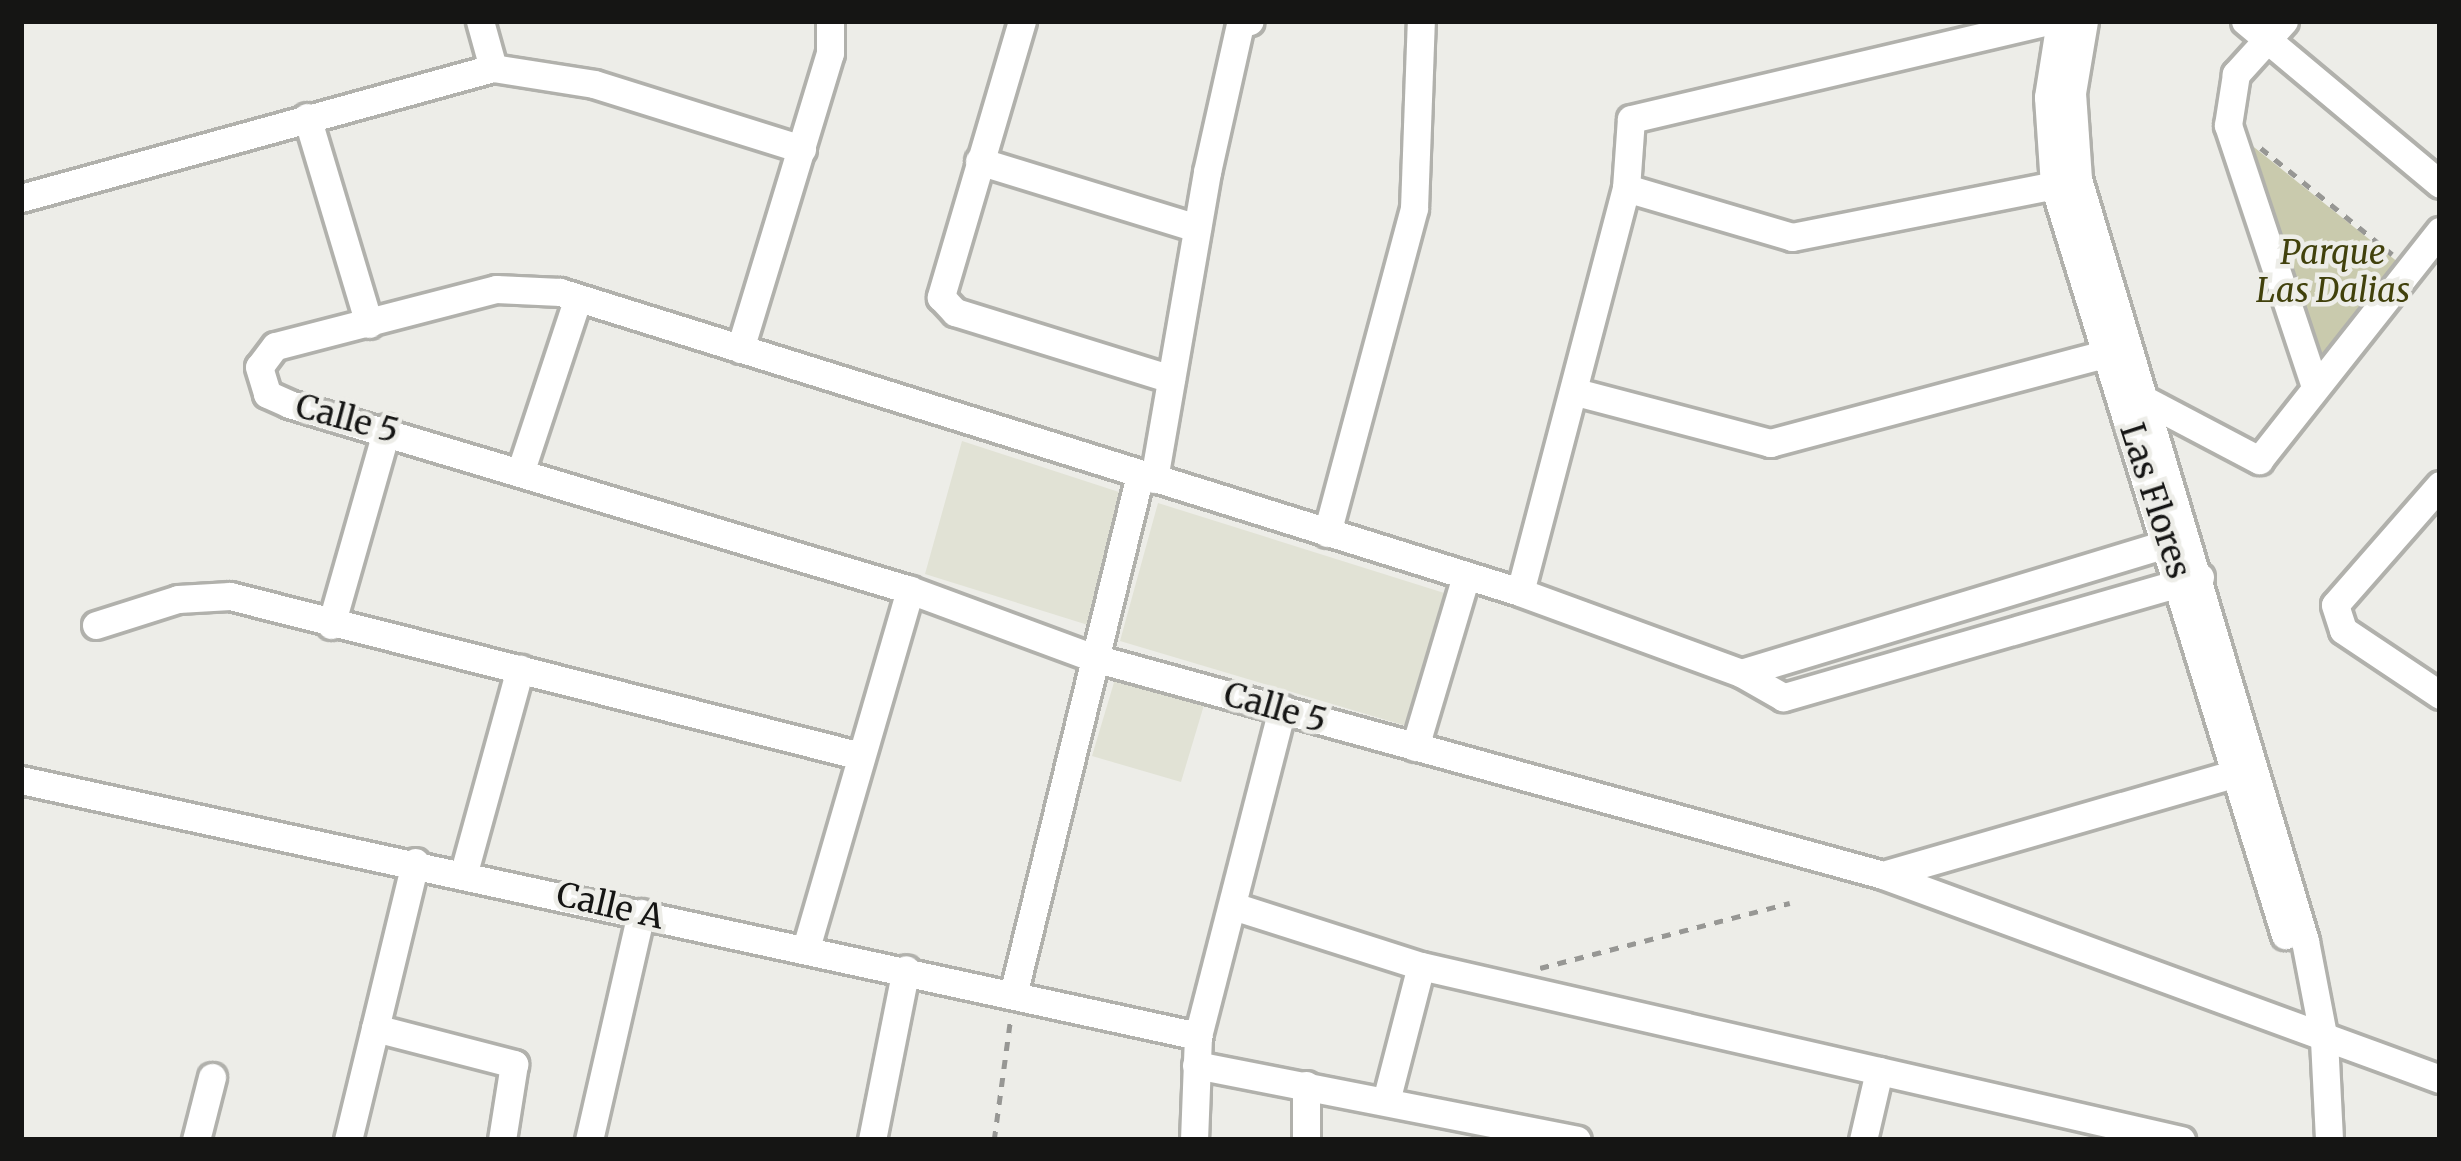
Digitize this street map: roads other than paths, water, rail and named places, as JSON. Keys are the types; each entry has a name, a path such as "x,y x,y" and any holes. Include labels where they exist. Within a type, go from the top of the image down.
{"street":[{"path":"480,21 493,68"},
{"path":"740,349 830,53 830,21"},
{"path":"1022,21 943,273 949,308 1172,379"},
{"path":"1327,533 1414,208 1422,151 1420,21"},
{"path":"1520,592 1576,392 1625,188 1631,118 2050,21"},
{"name":"Las Flores","path":"2060,21 2048,97 2054,185 2118,350 2289,881 2324,1040 2329,1140"},
{"name":"Las Flores","path":"2082,21 2072,93 2078,179 2118,350 2147,401 2178,540"},
{"path":"2245,21 2274,28 2440,165"},
{"path":"1013,995 1094,658 1172,379 1197,228 1243,22"},
{"path":"2274,28 2236,74 2228,122 2314,383"},
{"path":"2274,28 2440,184"},
{"path":"21,198 493,68 594,84 802,148"},
{"path":"308,117 369,324"},
{"path":"979,161 1197,228"},
{"path":"1625,188 1792,237 2054,185"},
{"path":"2147,401 2252,462 2440,231"},
{"name":"Calle 5","path":"2191,580 1795,695 1769,694 1741,673 1520,592 539,288 496,289 275,346 261,360 259,378 274,399 387,428 910,590 1094,658 1883,875 2440,1079"},
{"path":"520,470 578,298"},
{"path":"1576,392 1770,443 2118,350"},
{"path":"331,625 387,428"},
{"path":"2440,485 2335,605 2343,630 2440,695"},
{"path":"1741,673 2178,540"},
{"path":"1415,747 1466,576"},
{"name":"Las Flores","path":"2191,580 2236,773 2289,949 2306,972"},
{"path":"806,948 857,754 910,590"},
{"path":"96,625 214,595 857,754"},
{"path":"464,872 520,669"},
{"path":"1194,1140 1198,1036 1282,710"},
{"path":"1883,875 2236,773"},
{"name":"Calle A","path":"21,780 464,872 1198,1036"},
{"path":"348,1140 415,862"},
{"path":"1233,907 1421,966 2180,1140"},
{"path":"589,1140 641,913"},
{"path":"1386,1101 1421,966"},
{"path":"872,1140 906,969"},
{"path":"375,1028 514,1064 502,1140"},
{"path":"1196,1065 1576,1140"},
{"path":"1863,1140 1879,1070"},
{"path":"196,1140 212,1077"},
{"path":"1306,1085 1306,1140"},
{"path":"1432,1110 1432,1140"}],"park label":[{"name":"Parque Las Dalias","path":"2333,272"}]}
